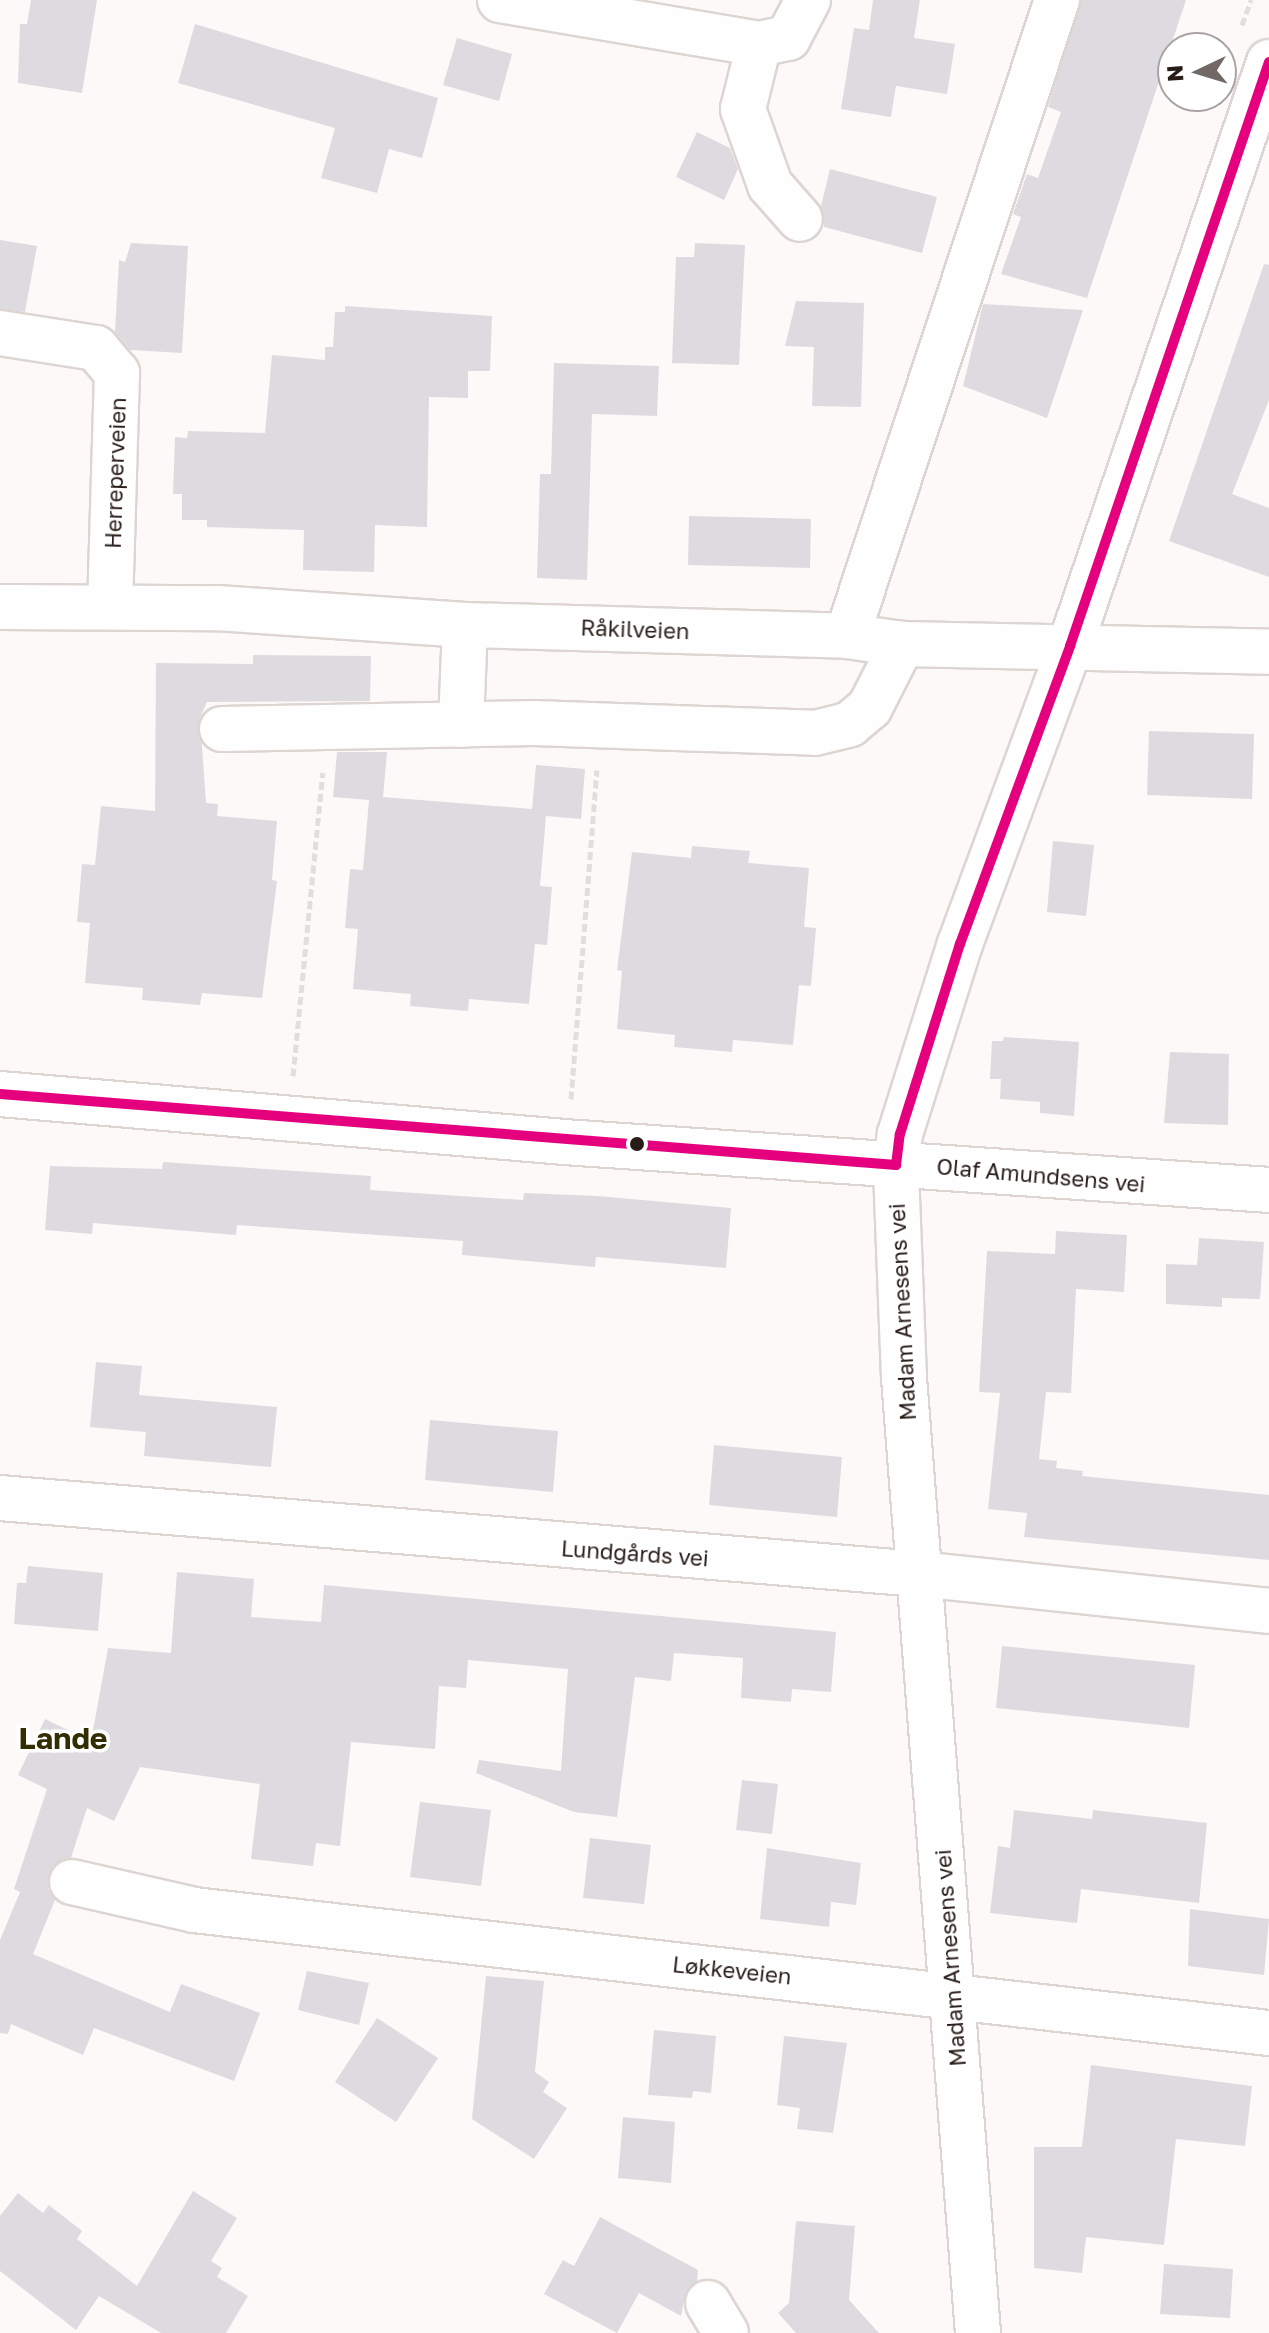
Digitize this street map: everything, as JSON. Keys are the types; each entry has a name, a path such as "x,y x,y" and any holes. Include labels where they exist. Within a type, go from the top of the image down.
{"street":[{"path":"500,0 759,44 788,38 808,0"},
{"path":"847,636 1057,0"},
{"path":"759,44 743,109 770,185 800,219"},
{"name":"Madam Arnesens vei","path":"978,2333 918,1574 896,1165 900,1134 960,944 1070,646 1261,108 1269,62"},
{"name":"Herreperveien","path":"0,333 96,348 117,373 110,607"},
{"name":"Råkilveien","path":"0,607 217,608 465,625 847,636 902,644 1269,652"},
{"path":"461,725 465,625"},
{"path":"222,729 601,725 815,733 850,724 870,707 902,644"},
{"name":"Olaf Amundsens vei","path":"0,1094 896,1165 1269,1190"},
{"name":"Lundgårds vei","path":"0,1498 459,1540 918,1574 1269,1611"},
{"name":"Løkkeveien","path":"72,1882 194,1910 952,1994 1269,2033"}],"path":[{"path":"571,1100 601,725"},
{"path":"293,1076 328,727"}],"building":[{"path":"31,0 97,0 82,93 18,83 20,24 27,24"},
{"path":"873,0 920,0 914,38 955,44 947,94 896,86 891,117 841,109 854,28 869,30"},
{"path":"1081,0 1186,0 1175,32 1157,32 1157,87 1087,298 1001,274 1021,217 1013,214 1027,174 1038,178 1061,112 1048,107"},
{"path":"195,24 438,98 422,158 389,149 377,193 321,178 335,128 178,83"},
{"path":"457,38 512,54 499,101 443,85"},
{"path":"697,132 730,148 738,169 724,200 676,177"},
{"path":"830,169 937,197 922,253 824,227 821,206"},
{"path":"0,240 37,246 25,312 0,309"},
{"path":"131,243 188,246 182,353 130,350 115,332 119,260 125,262"},
{"path":"695,243 745,245 739,365 672,363 676,257 694,257"},
{"path":"1264,264 1269,265 1269,400 1232,494 1269,508 1269,577 1169,541"},
{"path":"796,301 864,303 861,407 812,406 814,347 785,346"},
{"path":"983,304 1083,310 1047,418 963,386"},
{"path":"345,306 492,316 490,371 468,371 468,398 429,397 427,527 375,525 374,572 303,570 304,530 207,527 207,520 182,520 182,494 173,494 175,437 187,438 188,431 265,433 272,355 325,360 325,347 333,347 335,312 345,312"},
{"path":"554,363 659,366 657,416 592,414 587,580 537,578 540,474 551,474"},
{"path":"689,516 811,519 810,568 688,565"},
{"path":"253,655 371,656 370,701 207,702 200,718 206,803 218,804 217,816 277,821 272,880 277,881 262,998 202,993 200,1005 142,1000 143,988 85,983 90,923 77,922 82,864 95,865 101,806 155,811 156,663 253,664"},
{"path":"1149,731 1254,734 1252,799 1147,795"},
{"path":"337,752 387,752 383,797 532,809 536,765 585,769 581,819 546,816 540,886 552,887 547,945 535,944 529,1004 469,999 468,1011 410,1006 411,994 353,989 358,929 345,928 350,869 363,870 369,800 333,797"},
{"path":"1053,841 1094,845 1086,916 1047,912"},
{"path":"692,846 750,851 748,863 809,868 804,927 816,928 811,986 799,985 793,1045 733,1040 732,1052 674,1047 675,1035 617,1029 622,971 617,970 632,852 691,858"},
{"path":"1004,1037 1079,1042 1074,1116 1040,1113 1040,1102 1000,1099 1001,1079 990,1079 992,1041 1003,1041"},
{"path":"1170,1052 1229,1054 1228,1125 1164,1123"},
{"path":"163,1162 371,1176 370,1190 523,1200 524,1193 598,1196 731,1208 726,1268 596,1257 595,1267 462,1255 463,1241 237,1225 236,1235 93,1223 92,1234 45,1230 50,1166 162,1169"},
{"path":"1056,1231 1127,1235 1124,1292 1076,1289 1071,1393 1046,1392 1039,1459 1057,1461 1056,1468 1083,1471 1082,1476 1269,1495 1269,1560 1024,1537 1027,1513 988,1509 1000,1393 979,1392 987,1251 1055,1254"},
{"path":"1199,1238 1264,1242 1260,1299 1222,1298 1222,1307 1166,1304 1166,1264 1197,1265"},
{"path":"96,1362 142,1366 139,1395 277,1407 271,1467 144,1456 146,1432 90,1427"},
{"path":"430,1420 558,1431 553,1492 425,1480"},
{"path":"714,1445 842,1457 837,1517 709,1505"},
{"path":"28,1566 103,1573 98,1631 14,1624 17,1583 26,1583"},
{"path":"177,1572 254,1579 251,1617 321,1622 324,1585 836,1632 831,1692 792,1689 791,1702 741,1698 743,1658 674,1653 671,1681 635,1677 617,1817 574,1812 476,1773 479,1760 561,1771 568,1669 468,1660 466,1688 439,1686 435,1749 351,1742 340,1846 316,1843 313,1866 251,1859 260,1784 140,1767 114,1821 87,1808 71,1858 53,1866 48,1889 55,1900 33,1954 170,2012 181,1984 260,2013 234,2081 94,2028 83,2055 11,2024 8,2034 0,2033 0,1940 20,1892 14,1889 47,1789 18,1775 45,1719 91,1741 108,1648 171,1653"},
{"path":"1002,1646 1195,1665 1189,1728 996,1708"},
{"path":"742,1780 778,1784 772,1834 736,1830"},
{"path":"420,1802 491,1810 481,1886 410,1877"},
{"path":"1014,1810 1092,1819 1093,1810 1207,1823 1199,1903 1081,1889 1077,1923 990,1913 998,1846 1010,1848"},
{"path":"590,1838 651,1845 644,1904 583,1898"},
{"path":"767,1848 861,1863 856,1905 831,1902 829,1927 760,1919"},
{"path":"1190,1909 1269,1919 1264,1975 1188,1966"},
{"path":"307,1971 369,1983 359,2025 298,2010"},
{"path":"486,1976 544,1981 535,2072 549,2082 543,2092 567,2108 534,2159 472,2119"},
{"path":"377,2018 438,2058 396,2122 335,2082"},
{"path":"654,2030 716,2036 711,2093 693,2091 692,2098 648,2095"},
{"path":"784,2036 847,2043 833,2133 797,2129 800,2108 777,2105"},
{"path":"1091,2065 1252,2086 1245,2146 1176,2139 1164,2245 1086,2237 1082,2273 1034,2268 1034,2147 1082,2147"},
{"path":"623,2117 675,2122 671,2183 618,2178"},
{"path":"193,2191 237,2218 211,2261 222,2268 217,2277 248,2296 226,2333 161,2333 99,2296 76,2330 0,2271 0,2216 18,2193 43,2213 49,2205 82,2231 77,2239 137,2286"},
{"path":"600,2217 698,2270 697,2281 686,2292 681,2316 639,2293 617,2333 544,2294 563,2260 574,2266"},
{"path":"796,2221 855,2226 849,2300 879,2333 796,2333 778,2313 789,2303"},
{"path":"1164,2264 1233,2269 1230,2318 1160,2314"}],"transit line":[{"path":"0,1094 896,1165 900,1134 960,944 1070,646 1269,62"}],"district":[{"name":"Lande","path":"63,1738"}]}
